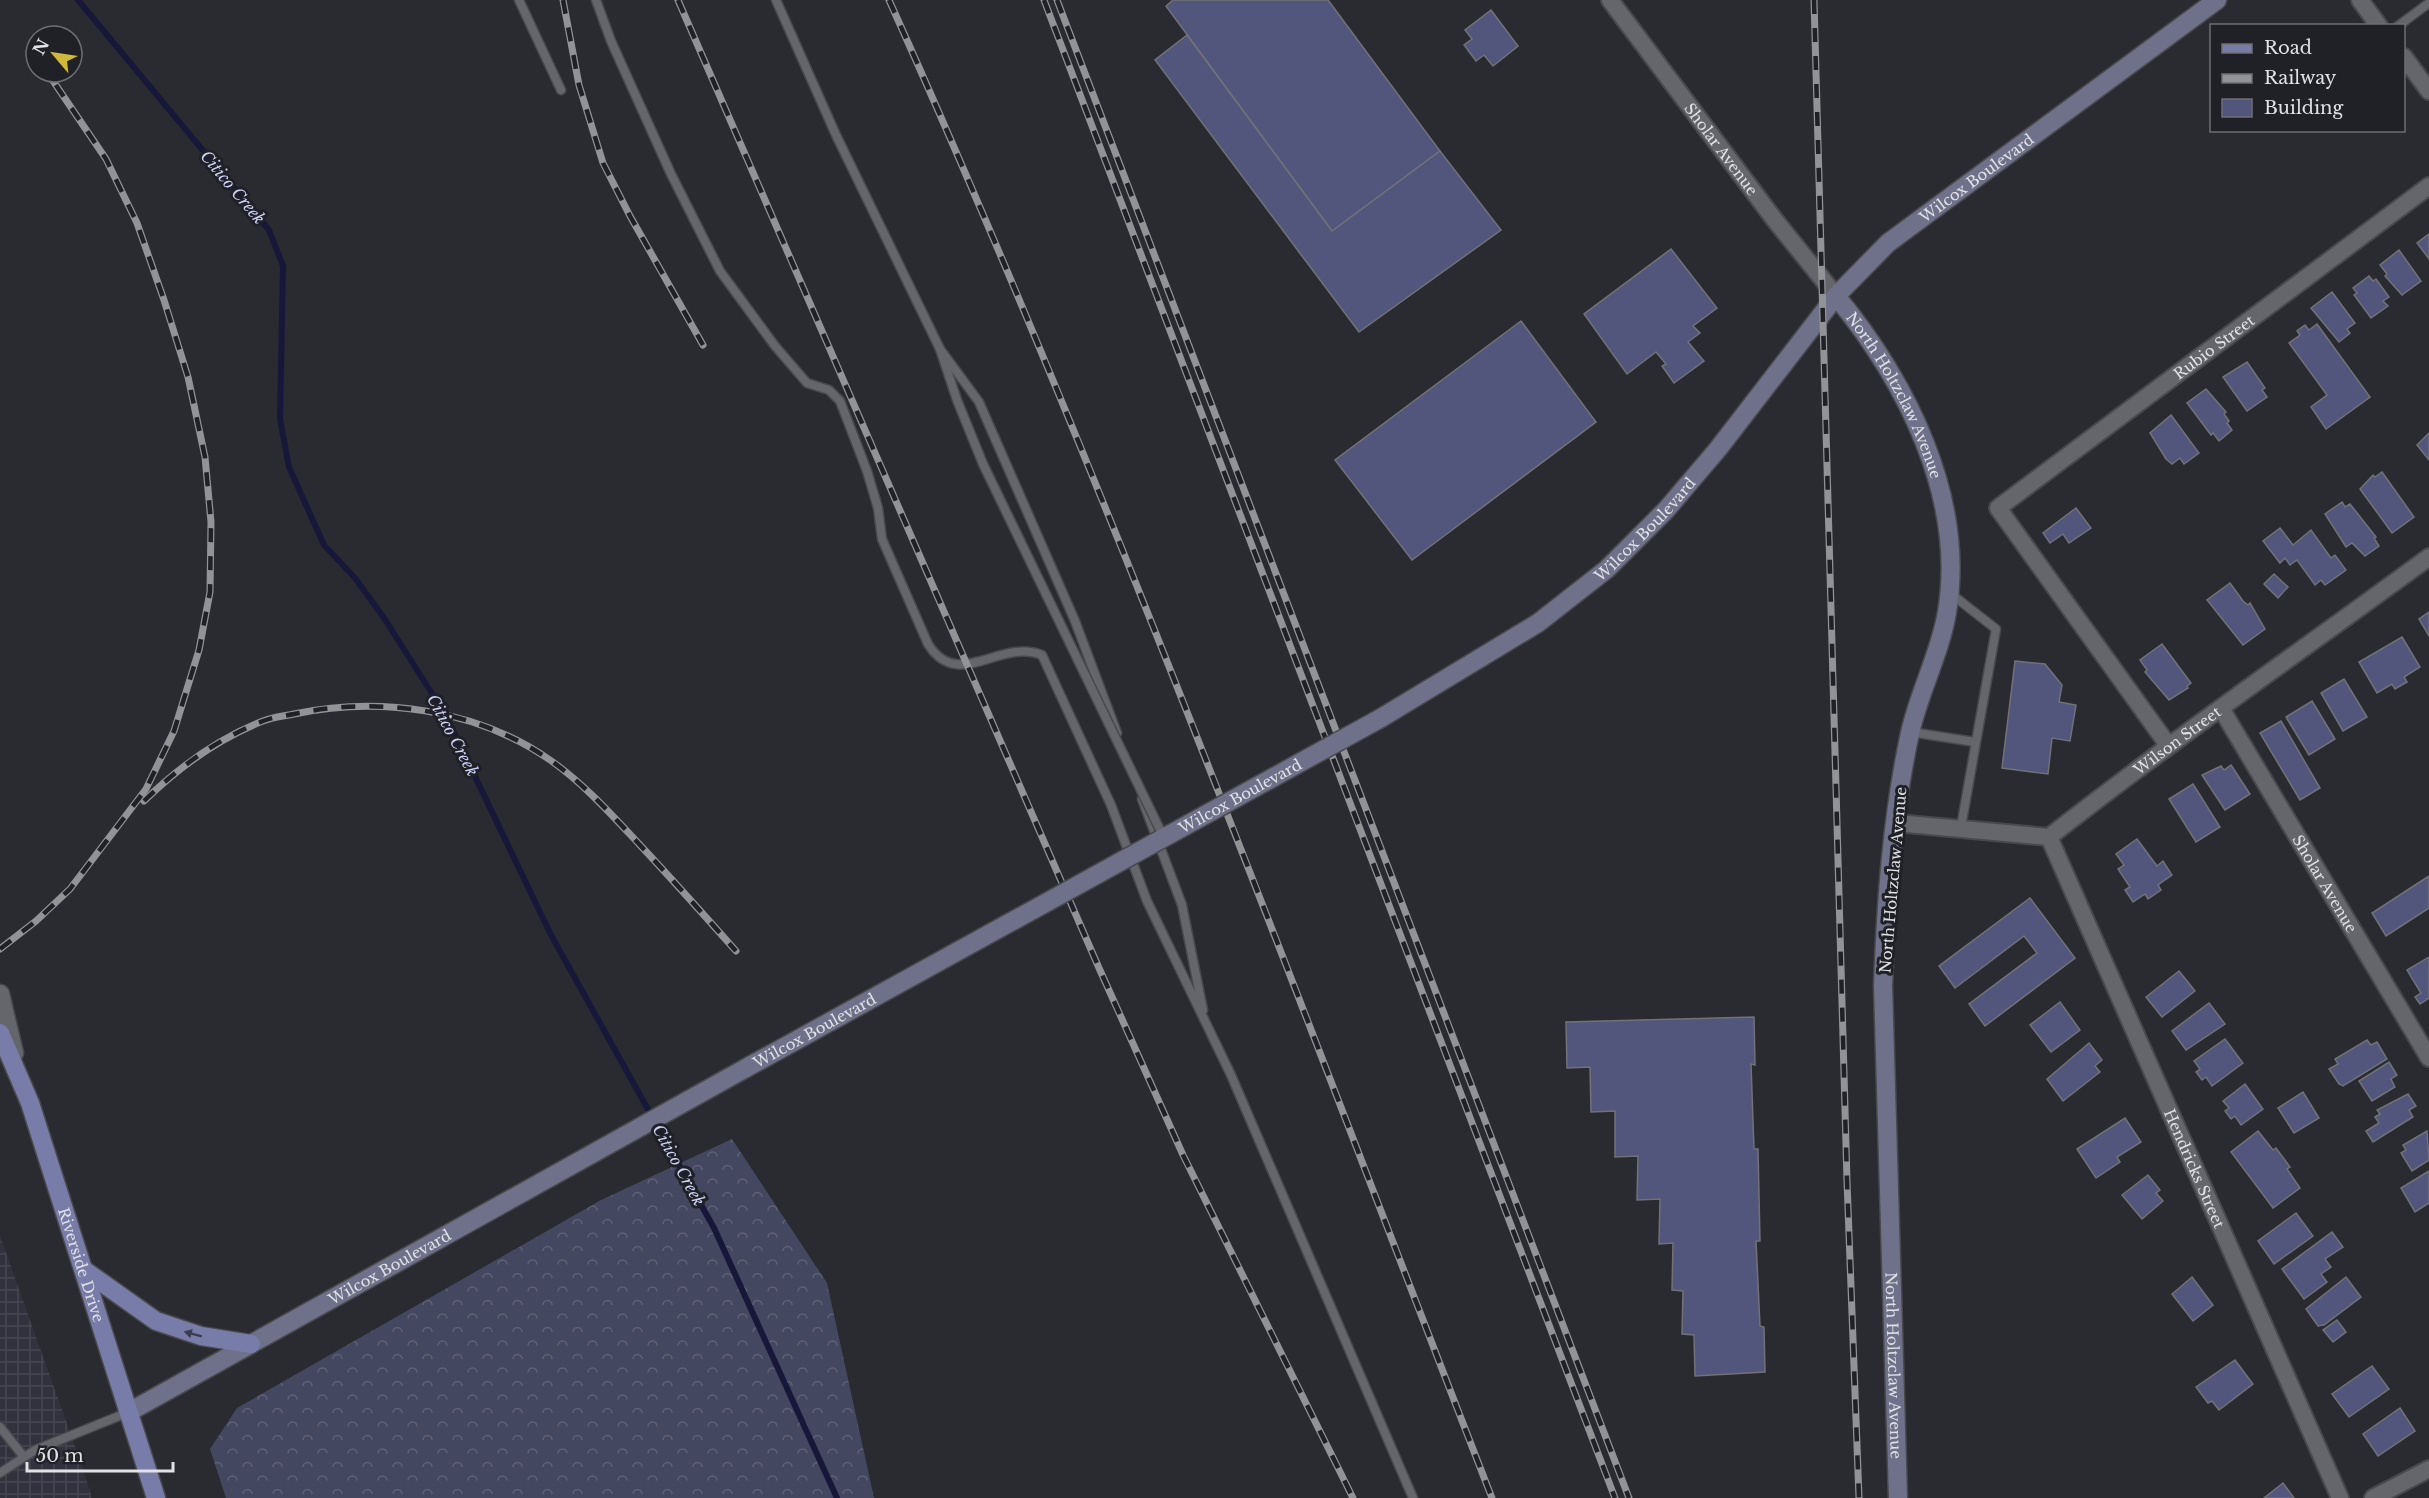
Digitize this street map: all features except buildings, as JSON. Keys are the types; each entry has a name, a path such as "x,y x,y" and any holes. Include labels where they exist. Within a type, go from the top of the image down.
{"main road":[{"name":"Wilcox Boulevard","path":"129,1412 1381,718 1538,623 1607,569 1666,510 1718,449 1836,296 1888,243 2217,0"},
{"name":"North Holtzclaw Avenue","path":"1836,296 1892,373 1926,449 1947,534 1950,593 1941,637 1910,732 1896,823 1883,986 1898,1498"},
{"name":"Riverside Drive","path":"0,1033 19,1075 156,1498"},
{"path":"84,1270 156,1321 201,1336 251,1344"}],"street":[{"name":"Sholar Avenue","path":"1610,0 1774,219 1836,296"},
{"path":"2360,0 2378,24"},
{"path":"2405,60 2429,91"},
{"name":"Rubio Street","path":"2168,745 1998,508 2429,186"},
{"name":"Wilson Street","path":"2049,837 2168,745 2222,710 2429,557"},
{"name":"Sholar Avenue","path":"2222,710 2429,1058"},
{"path":"1896,823 1961,827 2049,837"},
{"name":"Hendricks Street","path":"2049,837 2340,1498"},
{"path":"0,994 19,1075"},
{"path":"2373,1498 2429,1469"}],"lane":[{"path":"519,0 561,90"},
{"path":"596,0 611,41 671,174 720,271 807,383 829,390 840,401 867,471 878,508 882,539 928,644 937,658 951,664 967,664 1015,651 1030,650 1042,655 1111,805 1147,901 1231,1074 1413,1498"},
{"path":"776,0 837,135 940,349 957,400 983,464 1164,838"},
{"path":"2401,24 2429,3"},
{"path":"940,349 979,402 1075,621 1182,905 1207,1025"},
{"path":"1950,593 1996,629 1961,827"},
{"path":"1910,732 1975,742"},
{"path":"0,1473 35,1450 129,1412"},
{"path":"0,1427 24,1457"}],"shaded area":[{"path":"0,1236 81,1463 92,1498 0,1498"}],"green space":[{"path":"732,1139 827,1283 874,1498 226,1498 210,1449 237,1408 601,1200"}],"waterway":[{"name":"Citico Creek","path":"78,0 269,230 283,266 280,419 289,467 324,545 355,578 384,618 445,714 551,935 714,1228 837,1498"}],"railway":[{"path":"563,0 579,85 603,163 630,216 703,345"},
{"path":"678,0 1099,968 1183,1155 1353,1498"},
{"path":"889,0 1049,371 1125,558 1274,933 1492,1498"},
{"path":"1044,0 1615,1498"},
{"path":"1057,0 1629,1498"},
{"path":"1814,0 1847,1181 1859,1498"},
{"path":"0,949 36,921 70,889 146,789 174,731 199,650 210,592 211,522 205,457 188,377 137,223 106,159 55,84"},
{"path":"144,801 171,777 214,745 271,718 360,706 393,707 459,718 522,743 550,760 574,779 618,821 736,951"}]}
